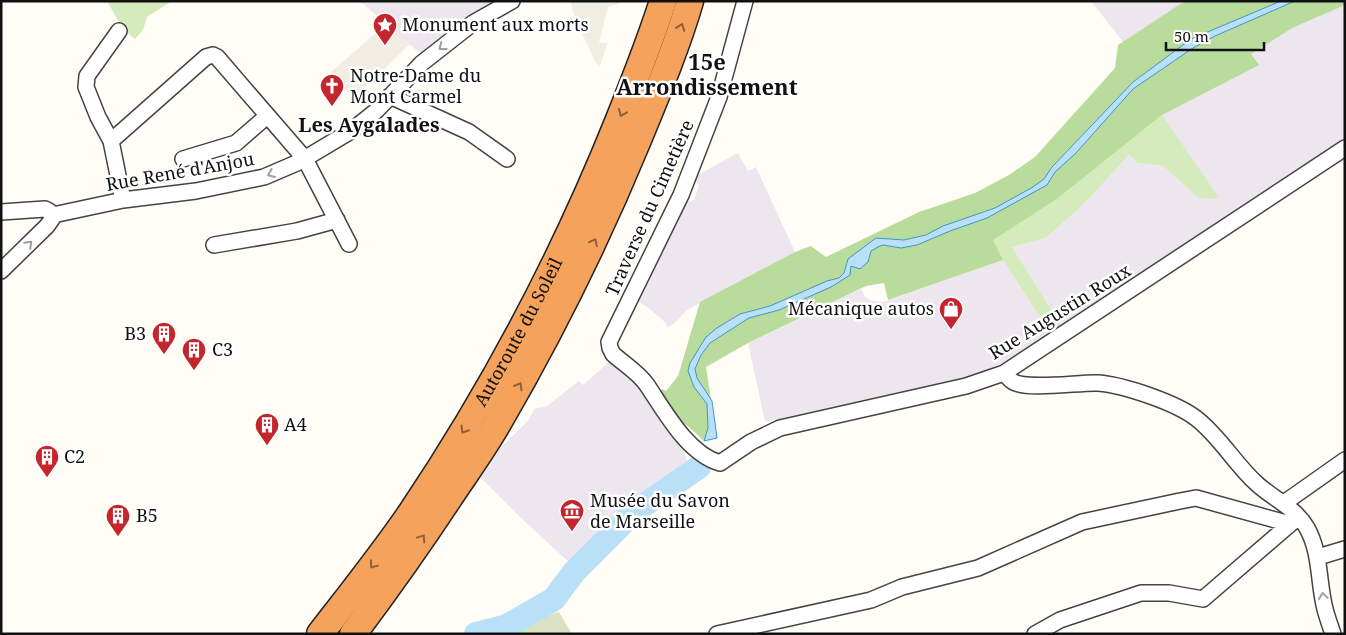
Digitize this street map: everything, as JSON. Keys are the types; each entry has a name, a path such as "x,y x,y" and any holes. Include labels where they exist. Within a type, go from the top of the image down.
{"highway":[{"name":"Autoroute du Soleil","path":"320,634 415,507 466,427 534,307 581,212 598,172 646,52 663,1"},
{"name":"Autoroute du Soleil","path":"353,634 394,580 471,466 497,425 540,347 599,232 662,82 690,1"}],"street":[{"name":"Rue René d'Anjou","path":"53,215 123,200 196,191 264,177 305,159 352,131 376,112 422,62 436,51 473,23 512,1"},
{"name":"Traverse du Cimetière","path":"708,459 684,436 661,407 647,385 613,354 609,342 680,195 719,97 745,1"},
{"path":"119,31 87,76 86,87 98,117 111,141 123,200"},
{"path":"111,141 206,57 213,55 217,57 305,159 349,244"},
{"path":"390,96 469,132 507,158"},
{"path":"183,158 236,143 268,116"},
{"name":"Rue Augustin Roux","path":"708,459 720,463 751,442 780,428 966,386 1004,373 1345,148"},
{"path":"1,212 45,209 53,215 47,226 1,271"},
{"path":"214,245 297,231 337,220"},
{"path":"1004,373 1013,382 1027,385 1097,383 1119,386 1166,402 1196,419 1228,451 1255,483 1284,503 1295,520 1307,529 1318,557 1325,609 1333,634"},
{"path":"1274,520 1283,514 1284,503 1345,460"},
{"path":"717,634 871,600 902,588 978,568 1082,522 1118,513 1196,498 1274,520 1295,520"},
{"path":"1035,634 1060,620 1141,593 1168,593 1202,599 1295,520"},
{"path":"1318,557 1345,549"}],"shaded area":[{"path":"360,1 502,1 422,55"},
{"path":"570,1 620,1 619,4 608,7 599,43 608,42 600,66 596,63 575,19"},
{"path":"1091,1 1345,1 1345,139 1061,325 1012,247 1046,238 1083,205 1129,155 1138,163 1163,166 1198,198 1162,115 1132,93 1134,56"},
{"path":"386,24 410,44 353,99 341,85 341,80 331,72"},
{"path":"738,153 748,171 756,167 795,252 687,310 674,324 667,327 666,323 639,302 681,204 694,200 699,186 694,177"},
{"path":"1003,260 1050,333 1010,359 978,374 765,422 748,343 861,289 865,297 870,300 883,302"},
{"path":"609,362 635,383 653,405 667,431 669,430 683,447 688,466 676,472 655,488 628,501 571,564 481,478 501,447 528,421 534,409 547,406 579,381 583,385"}],"green space":[{"path":"107,1 172,1 147,17 143,30 135,39 123,29"},
{"path":"1185,1 1345,1 1345,5 1294,27 1251,54 1259,65 1162,115 1057,199 993,240 1003,260 888,300 884,283 866,286 748,343 706,367 717,438 704,441 688,426 671,416 660,396 662,389 666,391 678,376 700,302 795,252 811,246 826,257 919,212 975,193 1009,175 1035,157 1115,68 1118,45"},
{"path":"1162,115 1218,196 1214,199 1198,198 1163,166 1138,163 1129,155 1083,205 1046,238 1012,247 1061,325 1050,333 992,240 1057,199"},
{"path":"559,612 572,634 516,634 540,618"}],"water":[{"path":"1281,1 1295,1 1215,36 1193,48 1133,89 1076,153 1055,172 1047,185 987,218 917,245 901,248 883,245 878,247 871,251 868,262 860,269 851,266 850,275 831,287 779,310 749,318 710,343 701,355 695,369 697,378 712,401 717,438 704,441 708,428 707,404 694,387 688,371 690,363 706,337 717,328 740,314 770,306 827,281 839,278 844,273 848,259 876,238 904,240 926,235 943,226 995,208 1033,187 1044,179 1052,167 1133,82 1191,39"}],"waterway":[{"path":"476,634 507,626 554,599 574,572 634,512 699,467"}],"place":[{"name":"Monument aux morts","path":"385,46"},
{"name":"Notre-Dame du Mont Carmel","path":"332,107"},
{"name":"Mécanique autos","path":"951,330"},
{"name":"B3","path":"164,355"},
{"name":"C3","path":"194,371"},
{"name":"A4","path":"267,446"},
{"name":"C2","path":"47,478"},
{"name":"Musée du Savon de Marseille","path":"572,532"},
{"name":"B5","path":"118,537"}],"district":[{"name":"15e Arrondissement","path":"707,74"},
{"name":"Les Aygalades","path":"369,125"}]}
